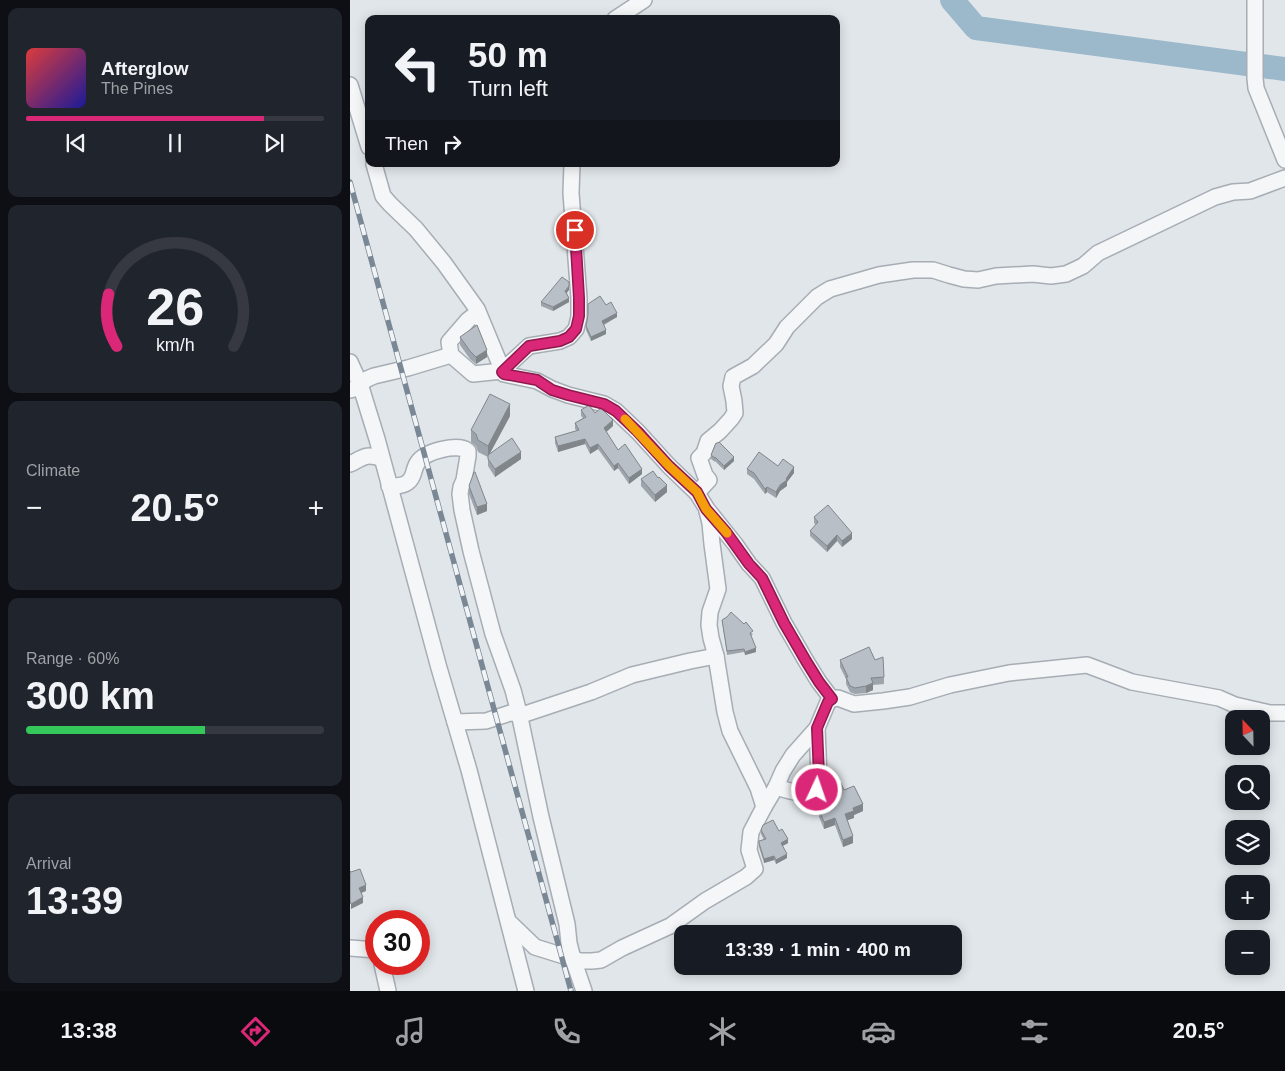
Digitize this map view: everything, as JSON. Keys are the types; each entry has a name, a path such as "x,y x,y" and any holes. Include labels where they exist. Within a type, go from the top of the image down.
{"street":[{"path":"621,15 644,0"},
{"path":"1255,0 1256,88 1285,160"},
{"path":"350,85 365,134"},
{"path":"375,167 384,196 416,229 470,298 478,312 502,372 509,376 537,380 552,390 604,404 616,411 697,492 706,509 710,523 718,589 710,612 709,624 725,712 730,731 758,788 764,807"},
{"path":"478,312 468,320 449,342 451,355 473,374 502,372 529,346 560,341 569,337 576,329 579,316 579,298 571,194 572,167"},
{"path":"697,492 709,480 699,458 704,453 708,440 720,431 735,413 731,386 733,377 753,366 776,344 787,327 817,296 830,288 879,275 914,270 933,270 964,279 978,280 996,276 1033,274 1051,276 1066,274 1083,266 1098,253 1215,197 1233,192 1250,191 1285,178"},
{"path":"355,387 374,376 451,355"},
{"path":"350,362 355,387 382,459 469,770 526,991"},
{"path":"389,486 407,484 412,478 418,462 428,453 442,449 461,448 466,448 468,451 460,494 462,510 493,634 513,690 541,817 568,924 569,943 584,991"},
{"path":"350,464 371,455 382,459"},
{"path":"706,509 762,578 806,661 832,699"},
{"path":"455,722 486,721 510,713 525,714 591,692 639,673 716,656"},
{"path":"509,922 536,946 580,961 601,960 670,926 705,901 746,877 755,869 749,850 751,832 783,771 793,755 817,728 828,702 832,699 838,698 854,704 882,701 910,697 950,685 1009,672 1087,665 1132,682 1219,698 1235,705 1270,713 1285,713"},
{"path":"776,787 806,793 817,790 819,776 817,728"},
{"path":"350,948 365,949"},
{"path":"384,975 388,991"}],"building":[{"path":"562,277 569,282 569,286 565,291 569,298 553,307 541,302"},
{"path":"600,296 606,305 611,302 617,313 602,321 606,330 591,337 586,326 588,304"},
{"path":"477,325 487,350 476,357 460,337"},
{"path":"490,394 510,404 488,446 478,440 476,434 471,430"},
{"path":"589,405 595,413 601,408 613,420 604,428 618,450 625,444 642,469 629,478 618,463 614,466 598,444 590,448 585,439 558,446 555,437 579,430 575,423 586,417 581,410"},
{"path":"512,438 521,452 495,469 488,459 488,455"},
{"path":"719,442 734,457 724,466 711,455 716,443"},
{"path":"759,452 778,466 783,459 794,467 787,480 780,485 776,492 767,487 765,489 754,473 747,469"},
{"path":"653,471 667,485 655,495 641,479"},
{"path":"474,472 487,504 477,507 469,486"},
{"path":"828,505 852,533 842,541 837,535 827,546 810,531 818,522 814,517"},
{"path":"731,612 744,624 746,622 753,631 750,633 756,648 745,652 744,649 727,651 722,620"},
{"path":"869,647 875,660 883,657 884,677 871,678 873,683 866,686 855,688 850,686 840,660"},
{"path":"841,783 844,790 854,786 863,804 853,808 854,811 845,814 853,836 843,840 835,818 824,822 819,810 835,803 829,788"},
{"path":"773,820 779,831 782,829 788,839 781,843 787,854 776,860 774,856 764,859 759,843 759,841 766,839 761,830 763,825"},
{"path":"360,869 366,885 359,888 363,897 351,904 350,871"}],"waterway":[{"path":"952,0 976,28 1285,69"}],"railway":[{"path":"350,182 571,991"}],"slow traffic":[{"path":"625,419 669,466 697,492 706,509 727,533"}],"route":[{"path":"575,230 579,298 579,316 576,329 569,337 560,341 529,346 502,372 509,376 537,380 552,390 604,404 616,411 697,492 706,509 762,578 784,623 819,682 832,699 828,702 817,728 819,776 817,790"}]}
